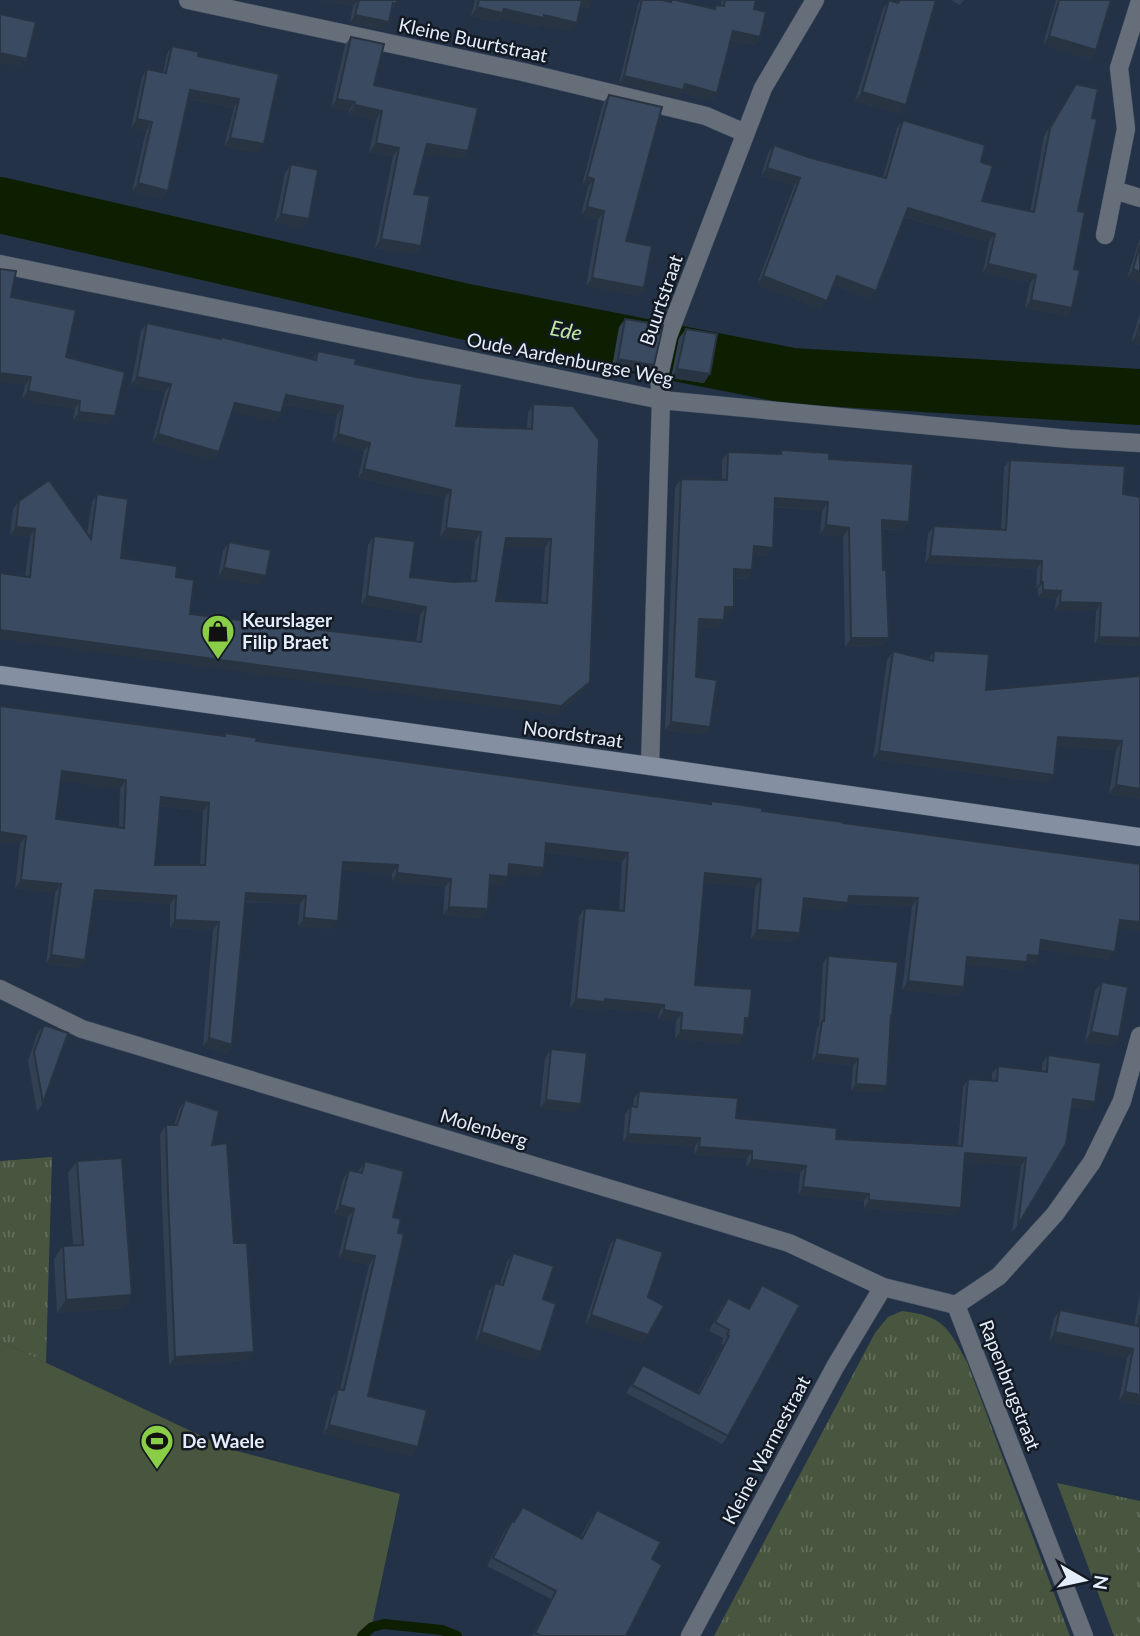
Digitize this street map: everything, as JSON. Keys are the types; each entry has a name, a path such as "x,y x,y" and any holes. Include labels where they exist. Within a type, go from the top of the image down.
{"street":[{"name":"Kleine Buurtstraat","path":"188,0 523,72 705,116 745,133"},
{"name":"Buurtstraat","path":"650,766 661,400 659,376 668,336 745,133 764,88 815,0"},
{"path":"1105,235 1126,129 1119,68 1140,1"},
{"path":"1114,190 1140,198"},
{"name":"Oude Aardenburgse Weg","path":"0,264 661,400 1140,443"},
{"name":"Noordstraat","path":"0,675 1140,837"},
{"name":"Molenberg","path":"0,989 82,1028 789,1243 883,1287 956,1305"},
{"name":"Rapenbrugstraat","path":"1084,1636 956,1305 999,1276 1055,1213 1092,1162 1122,1101 1140,1036"},
{"name":"Kleine Warmestraat","path":"690,1636 835,1367 883,1287"}],"green space":[{"path":"52,1157 46,1363 0,1341 0,1161"},
{"path":"902,1311 927,1316 943,1325 967,1362 1070,1636 714,1636 875,1333 888,1317"},
{"name":"De Waele","path":"0,1341 229,1449 400,1494 368,1636 0,1636"},
{"path":"1057,1483 1140,1501 1140,1636 1114,1636"}],"building":[{"path":"359,0 397,0 396,4 393,3 389,22 355,15"},
{"path":"479,0 582,0 577,23 504,9 502,13 477,7"},
{"path":"642,0 676,0 715,9 716,5 724,6 725,0 756,0 754,9 766,12 760,37 733,31 717,93 685,84 683,90 624,76"},
{"path":"889,0 898,3 900,0 936,0 906,105 862,92"},
{"path":"1059,0 1111,0 1096,50 1049,36"},
{"path":"0,14 36,22 27,59 0,53"},
{"path":"351,37 384,44 374,85 478,108 468,151 427,144 414,194 430,196 421,246 381,239 399,148 376,143 382,111 337,99"},
{"path":"172,46 199,52 198,56 279,74 264,144 230,138 239,99 190,90 168,191 138,183 152,122 137,119 147,69 166,73"},
{"path":"1076,84 1098,89 1092,118 1097,119 1078,211 1085,212 1074,269 1080,270 1072,308 1031,300 1036,275 988,264 995,234 908,208 876,291 837,276 827,301 763,276 800,178 767,168 774,145 886,178 903,120 985,145 981,162 993,166 982,201 1034,212 1050,128"},
{"path":"609,95 662,107 626,241 652,246 644,288 592,278 604,211 587,207 594,179 587,177"},
{"path":"291,164 318,170 309,219 281,214"},
{"path":"1140,245 1140,272 1133,269"},
{"path":"0,269 16,271 11,297 76,310 66,357 125,372 115,416 79,412 80,401 28,391 31,377 0,373"},
{"path":"625,319 663,325 654,365 618,359"},
{"path":"147,323 221,337 316,360 318,351 356,359 355,364 462,384 456,426 532,429 533,404 573,406 599,440 590,682 561,706 0,630 0,573 30,577 35,529 16,527 19,501 49,480 91,539 97,494 128,499 121,558 177,566 176,577 194,580 190,614 421,642 426,607 367,596 374,536 415,541 410,577 453,582 476,581 481,532 446,528 451,490 364,469 370,443 338,434 343,406 286,395 281,413 235,403 219,452 158,434 171,384 137,377","holes":["506,538 551,539 547,603 496,601"]},
{"path":"686,329 717,334 710,374 677,369"},
{"path":"781,450 829,453 829,459 913,464 909,522 882,520 889,638 851,638 849,528 826,525 828,502 775,498 773,548 754,546 752,570 734,569 734,607 725,607 724,620 699,619 696,677 717,680 710,727 671,722 681,479 727,480 728,452 781,454"},
{"path":"1010,460 1125,466 1123,494 1140,497 1140,638 1099,637 1101,603 1060,602 1061,591 1043,590 1042,561 930,556 934,526 1006,530"},
{"path":"229,542 271,550 266,576 224,568"},
{"path":"893,651 933,661 934,651 989,654 986,690 1140,676 1140,789 1116,785 1122,741 1058,737 1054,775 879,751"},
{"path":"0,706 225,736 225,733 257,738 256,741 711,804 711,801 728,803 843,823 1140,864 1140,922 1120,920 1115,952 1041,940 1039,956 1028,955 1027,962 967,957 964,987 908,981 918,898 849,896 848,903 804,898 800,933 757,930 761,879 705,873 695,985 752,989 744,1035 681,1030 682,1013 664,1010 664,1005 576,999 585,908 624,911 628,853 546,843 544,868 509,864 508,877 490,875 488,909 449,907 451,879 397,873 398,865 343,862 338,921 304,918 306,896 246,893 232,1045 209,1038 219,922 175,920 176,896 95,890 85,960 51,955 61,884 21,880 26,836 0,832","holes":["62,771 126,780 124,828 56,819","161,797 209,803 205,865 155,865"]},
{"path":"828,956 898,962 891,1016 887,1086 856,1084 858,1059 817,1054 824,1021"},
{"path":"1102,982 1128,987 1119,1037 1091,1032"},
{"path":"44,1025 68,1033 43,1103 34,1052"},
{"path":"551,1049 587,1053 581,1104 546,1100"},
{"path":"1048,1055 1101,1063 1095,1102 1073,1099 1066,1144 1018,1225 1026,1158 965,1153 961,1208 869,1200 869,1194 803,1187 806,1166 752,1160 752,1151 699,1147 700,1138 628,1134 631,1106 637,1107 639,1091 738,1098 736,1118 837,1128 836,1139 962,1146 968,1079 997,1081 998,1066 1047,1072"},
{"path":"185,1100 219,1111 212,1145 227,1143 234,1243 247,1243 254,1352 175,1357 166,1125 177,1125"},
{"path":"122,1158 132,1295 66,1300 63,1246 83,1245 77,1161"},
{"path":"365,1161 404,1171 393,1217 401,1219 398,1233 404,1234 368,1396 427,1410 418,1447 329,1425 338,1389 344,1390 375,1256 344,1250 354,1209 340,1205 349,1170 362,1173"},
{"path":"616,1237 663,1252 648,1297 664,1306 648,1335 591,1315"},
{"path":"513,1253 554,1266 543,1299 556,1304 541,1352 481,1332 495,1283 503,1285"},
{"path":"762,1285 800,1305 728,1436 632,1385 643,1365 699,1394 729,1336 729,1330 715,1322 728,1298 749,1309"},
{"path":"1060,1310 1138,1326 1140,1315 1140,1395 1125,1392 1133,1349 1055,1332"},
{"path":"523,1507 582,1539 597,1510 661,1542 652,1559 662,1565 626,1636 541,1636 535,1633 556,1591 493,1558 512,1521 514,1522"}],"waterway":[{"name":"Ede","path":"0,205 467,312 792,376 1140,397"},
{"path":"362,1636 372,1627 384,1624 442,1630 457,1636"}],"place":[{"name":"Keurslager Filip Braet","path":"218,661"},
{"name":"De Waele","path":"157,1471"}]}
